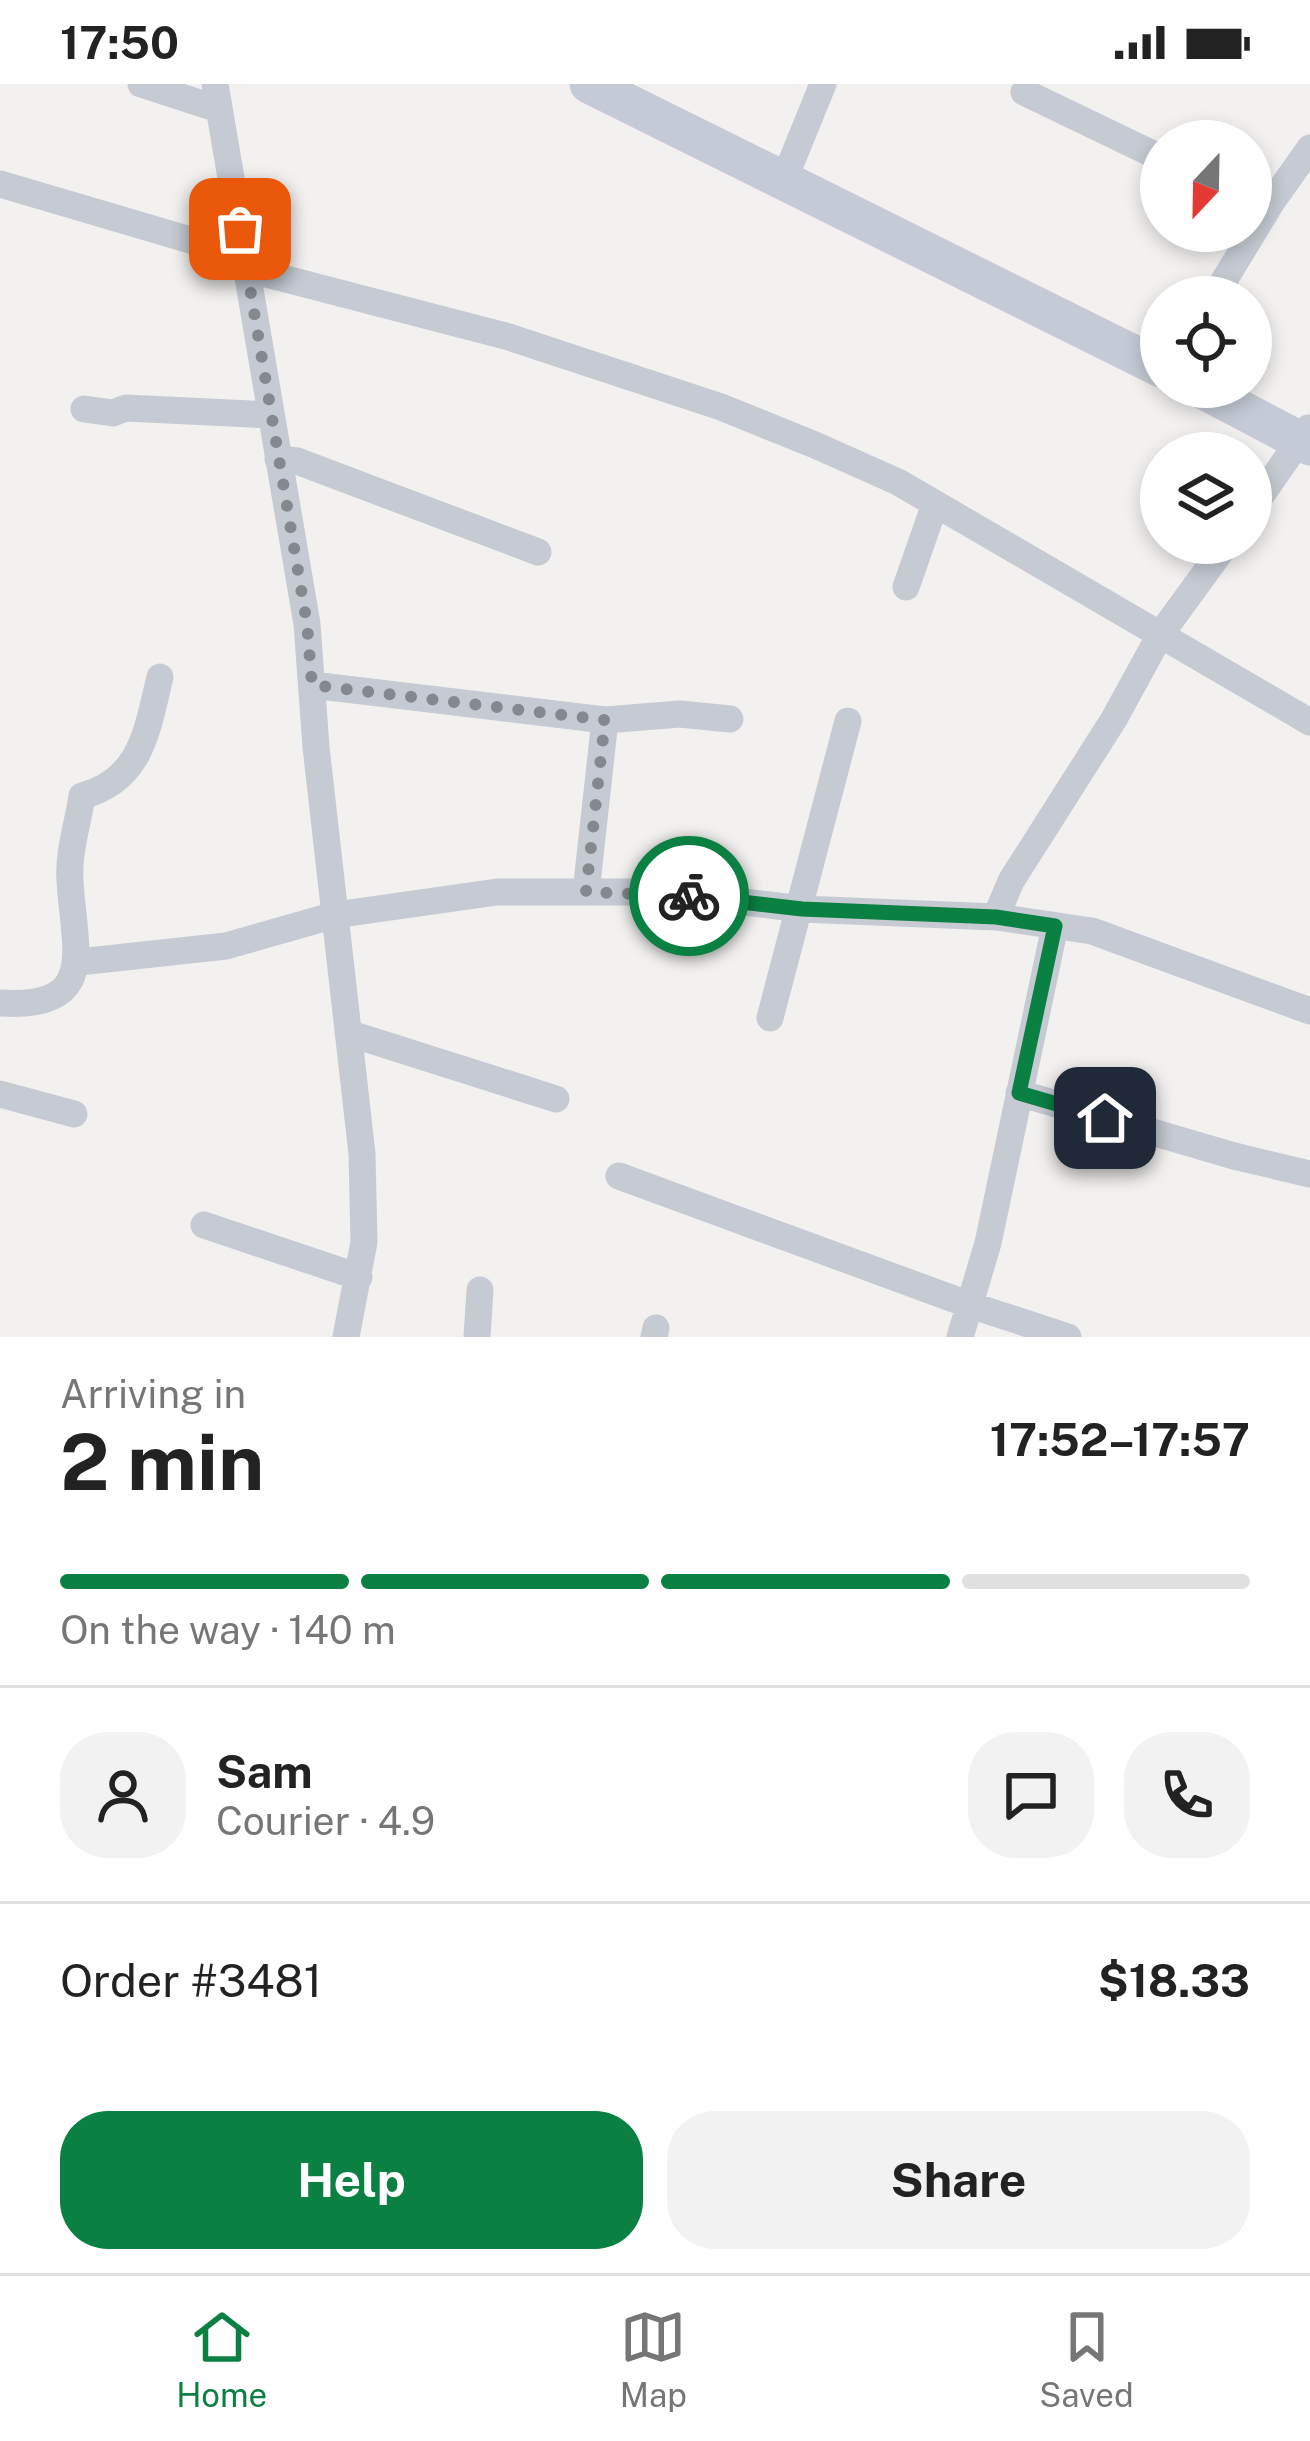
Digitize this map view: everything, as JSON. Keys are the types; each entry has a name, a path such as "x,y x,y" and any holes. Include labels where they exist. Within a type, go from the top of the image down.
{"street":[{"path":"141,84 217,96 307,624 362,1154 364,1242 346,1337"},
{"path":"784,181 823,84"},
{"path":"607,88 1140,358"},
{"path":"1024,92 1140,148"},
{"path":"1272,197 1310,148"},
{"path":"0,184 207,245 247,269 509,338 721,407 898,482 1310,722"},
{"path":"1244,408 1307,437 1272,482"},
{"path":"84,409 271,415"},
{"path":"278,459 297,460 538,552"},
{"path":"906,587 934,504"},
{"path":"996,917 1011,880 1114,719 1160,635 1212,564"},
{"path":"0,1003 33,1003 57,994 72,978 79,962 69,875 82,796 102,790 132,766 160,677"},
{"path":"312,685 605,720 680,714 730,719"},
{"path":"586,892 605,720"},
{"path":"770,1018 848,721"},
{"path":"79,962 226,946 335,914 497,892 661,892 796,908 996,917 1092,932 1310,1011"},
{"path":"961,1337 988,1243 1055,926"},
{"path":"348,1033 556,1100"},
{"path":"1019,1093 1310,1174"},
{"path":"0,1094 74,1114"},
{"path":"620,1176 1068,1337"},
{"path":"203,1225 359,1276"},
{"path":"477,1337 480,1290"}],"way so far":[{"path":"240,229 307,624 312,685 605,720 586,892 689,896"}],"route":[{"path":"689,896 802,909 996,917 1055,926 1019,1093 1105,1118"}]}
